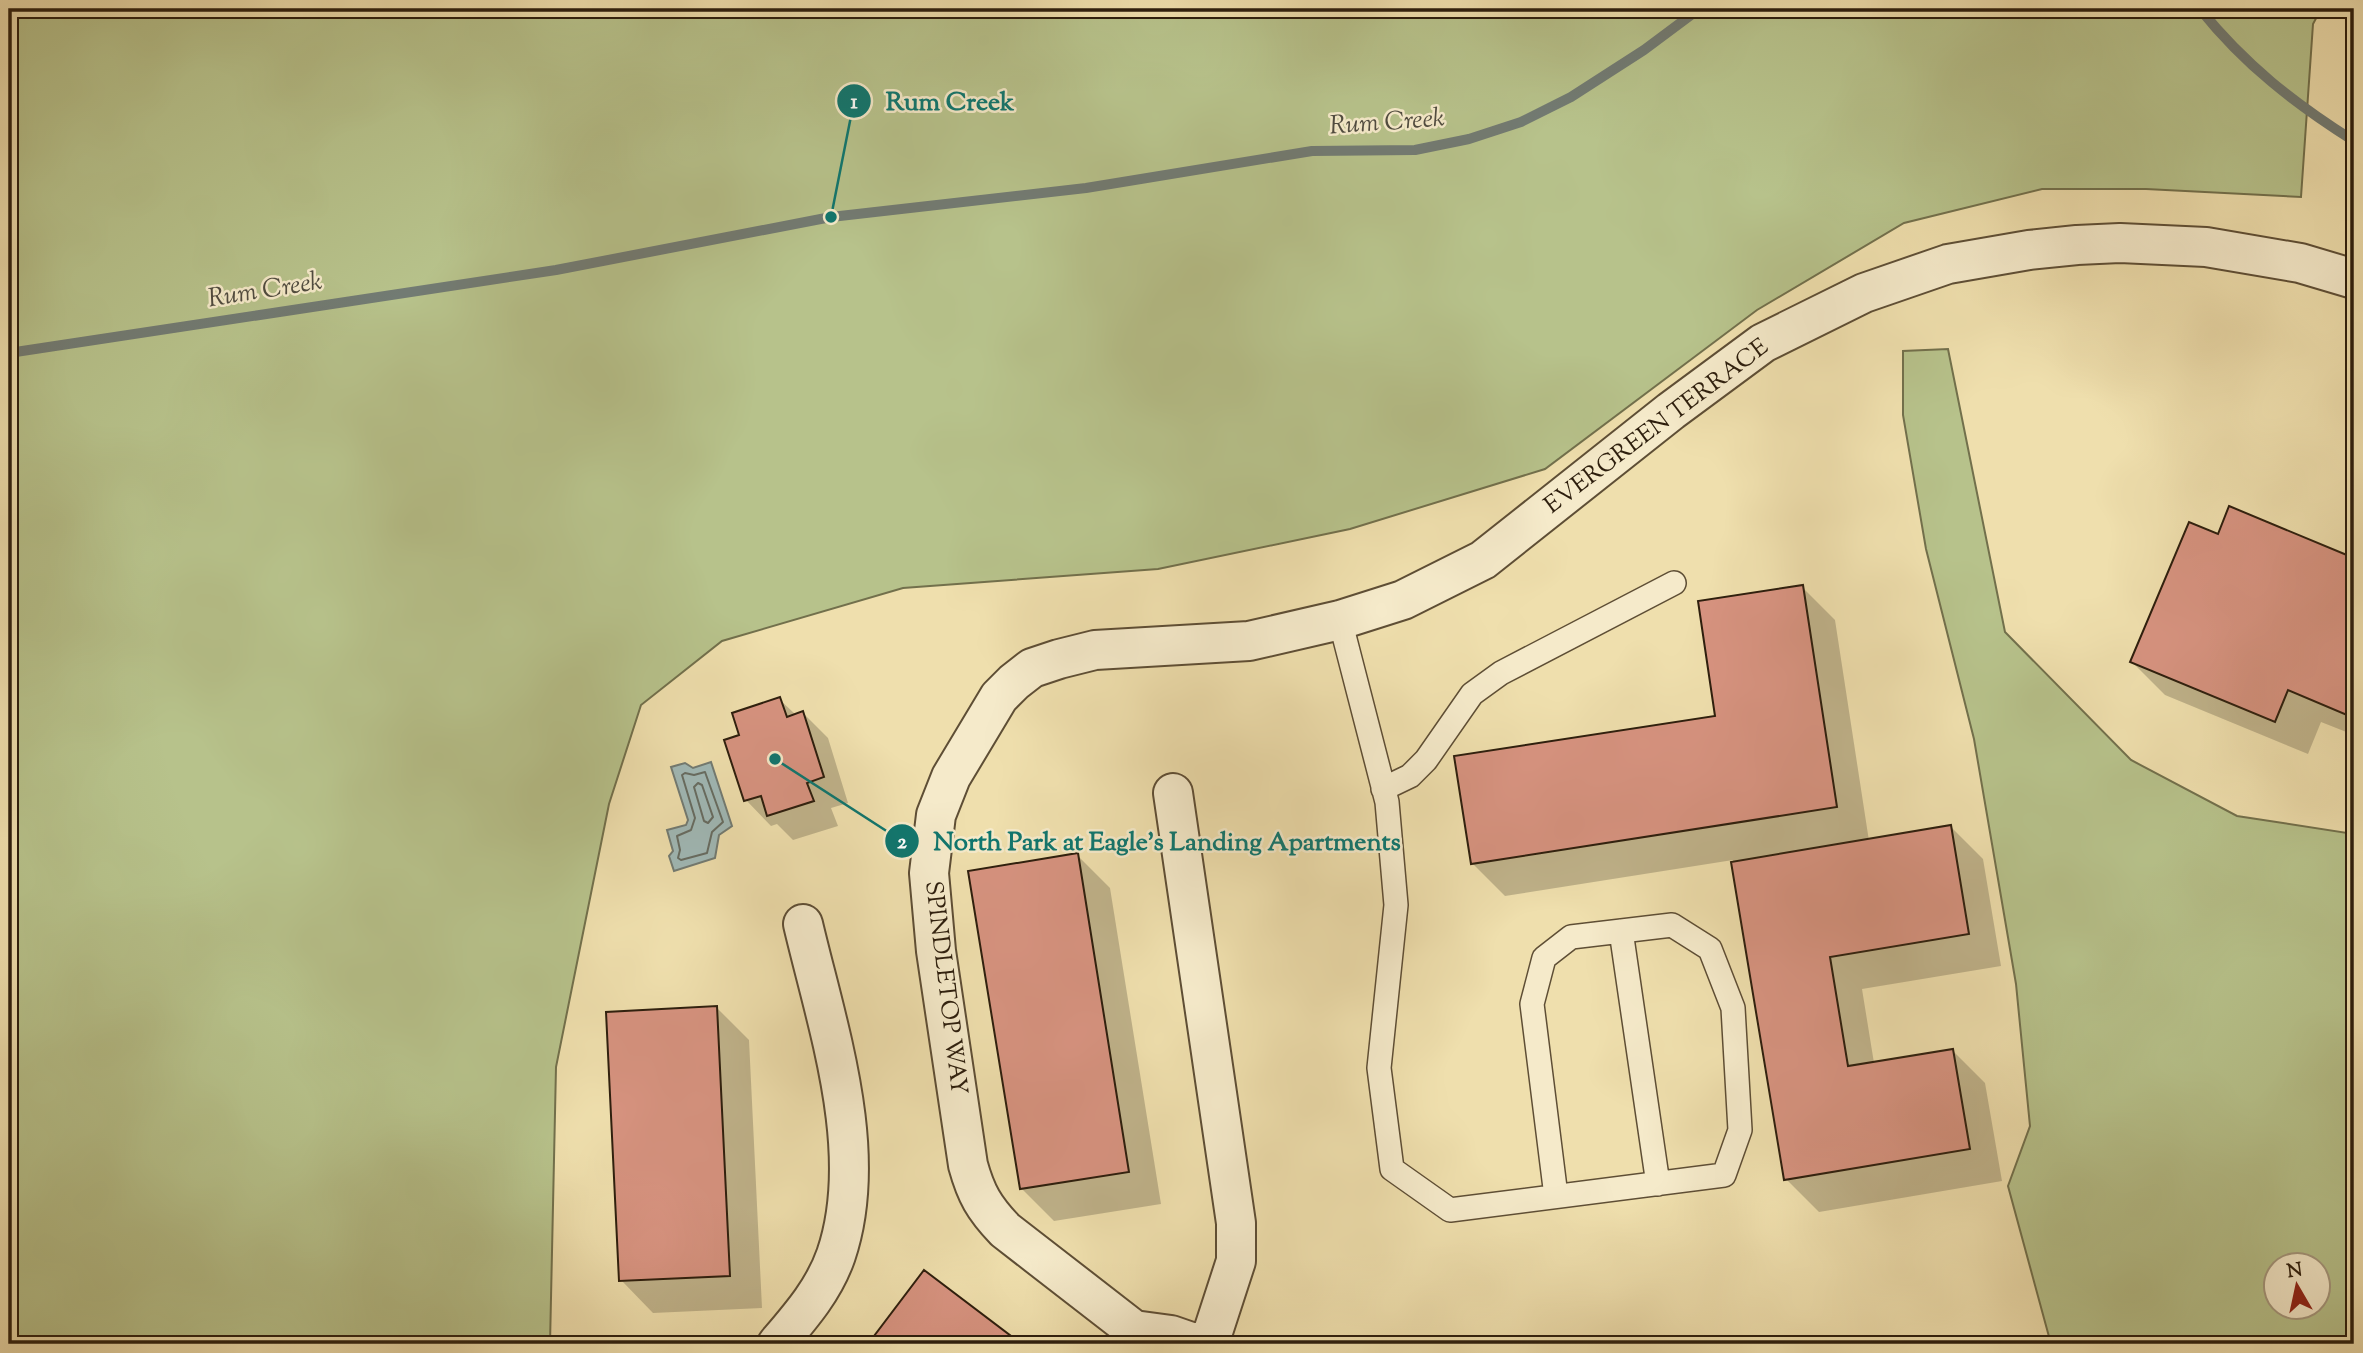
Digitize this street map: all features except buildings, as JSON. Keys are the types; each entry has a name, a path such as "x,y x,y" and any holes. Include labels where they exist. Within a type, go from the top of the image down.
{"street":[{"name":"EVERGREEN TERRACE","path":"1095,650 1249,641 1340,620 1403,600 1483,560 1671,411 1763,343 1864,293 1948,264 2029,250 2120,243 2206,247 2300,263 2354,279"},
{"name":"SPINDLETOP WAY","path":"1095,650 1032,668 1014,682 999,697 951,777 936,815 929,873 936,951 968,1165 974,1189 987,1212 1129,1337 1171,1335 1197,1344"},
{"path":"1173,793 1236,1223 1236,1261 1209,1344"},
{"path":"777,1344 805,1312 824,1283 836,1257 848,1196 848,1159 841,1092 803,924"}],"lane":[{"path":"1384,789 1410,776 1426,760 1472,694 1501,673 1674,583"},
{"path":"1340,620 1387,802 1396,905 1379,1068 1392,1169 1450,1210 1724,1175 1740,1130 1733,1008 1710,949 1672,925 1571,937 1544,958 1532,1004 1556,1196"},
{"path":"1621,931 1658,1184"}],"green space":[{"path":"9,9 2321,9 2313,24 2301,197 2146,189 2042,189 1904,223 1757,310 1545,469 1350,529 1158,569 903,588 722,641 641,705 609,804 556,1067 550,1344 9,1344"},
{"path":"1948,349 2005,632 2131,760 2237,816 2354,834 2354,1344 2051,1344 2008,1186 2030,1126 2016,984 1974,739 1926,549 1903,415 1903,351"}],"water":[{"path":"711,762 732,826 719,835 715,858 674,871 669,856 673,851 667,830 686,825 688,820 671,767 685,763 693,768"}],"waterway":[{"name":"Rum Creek","path":"9,353 556,270 831,217 1086,188 1312,151 1415,150 1469,139 1521,122 1571,97 1644,50 1699,9"},
{"path":"2200,9 2235,48 2271,82 2354,141"}],"place":[{"name":"Rum Creek","path":"831,217"},
{"name":"North Park at Eagle's Landing Apartments","path":"775,759"}]}
